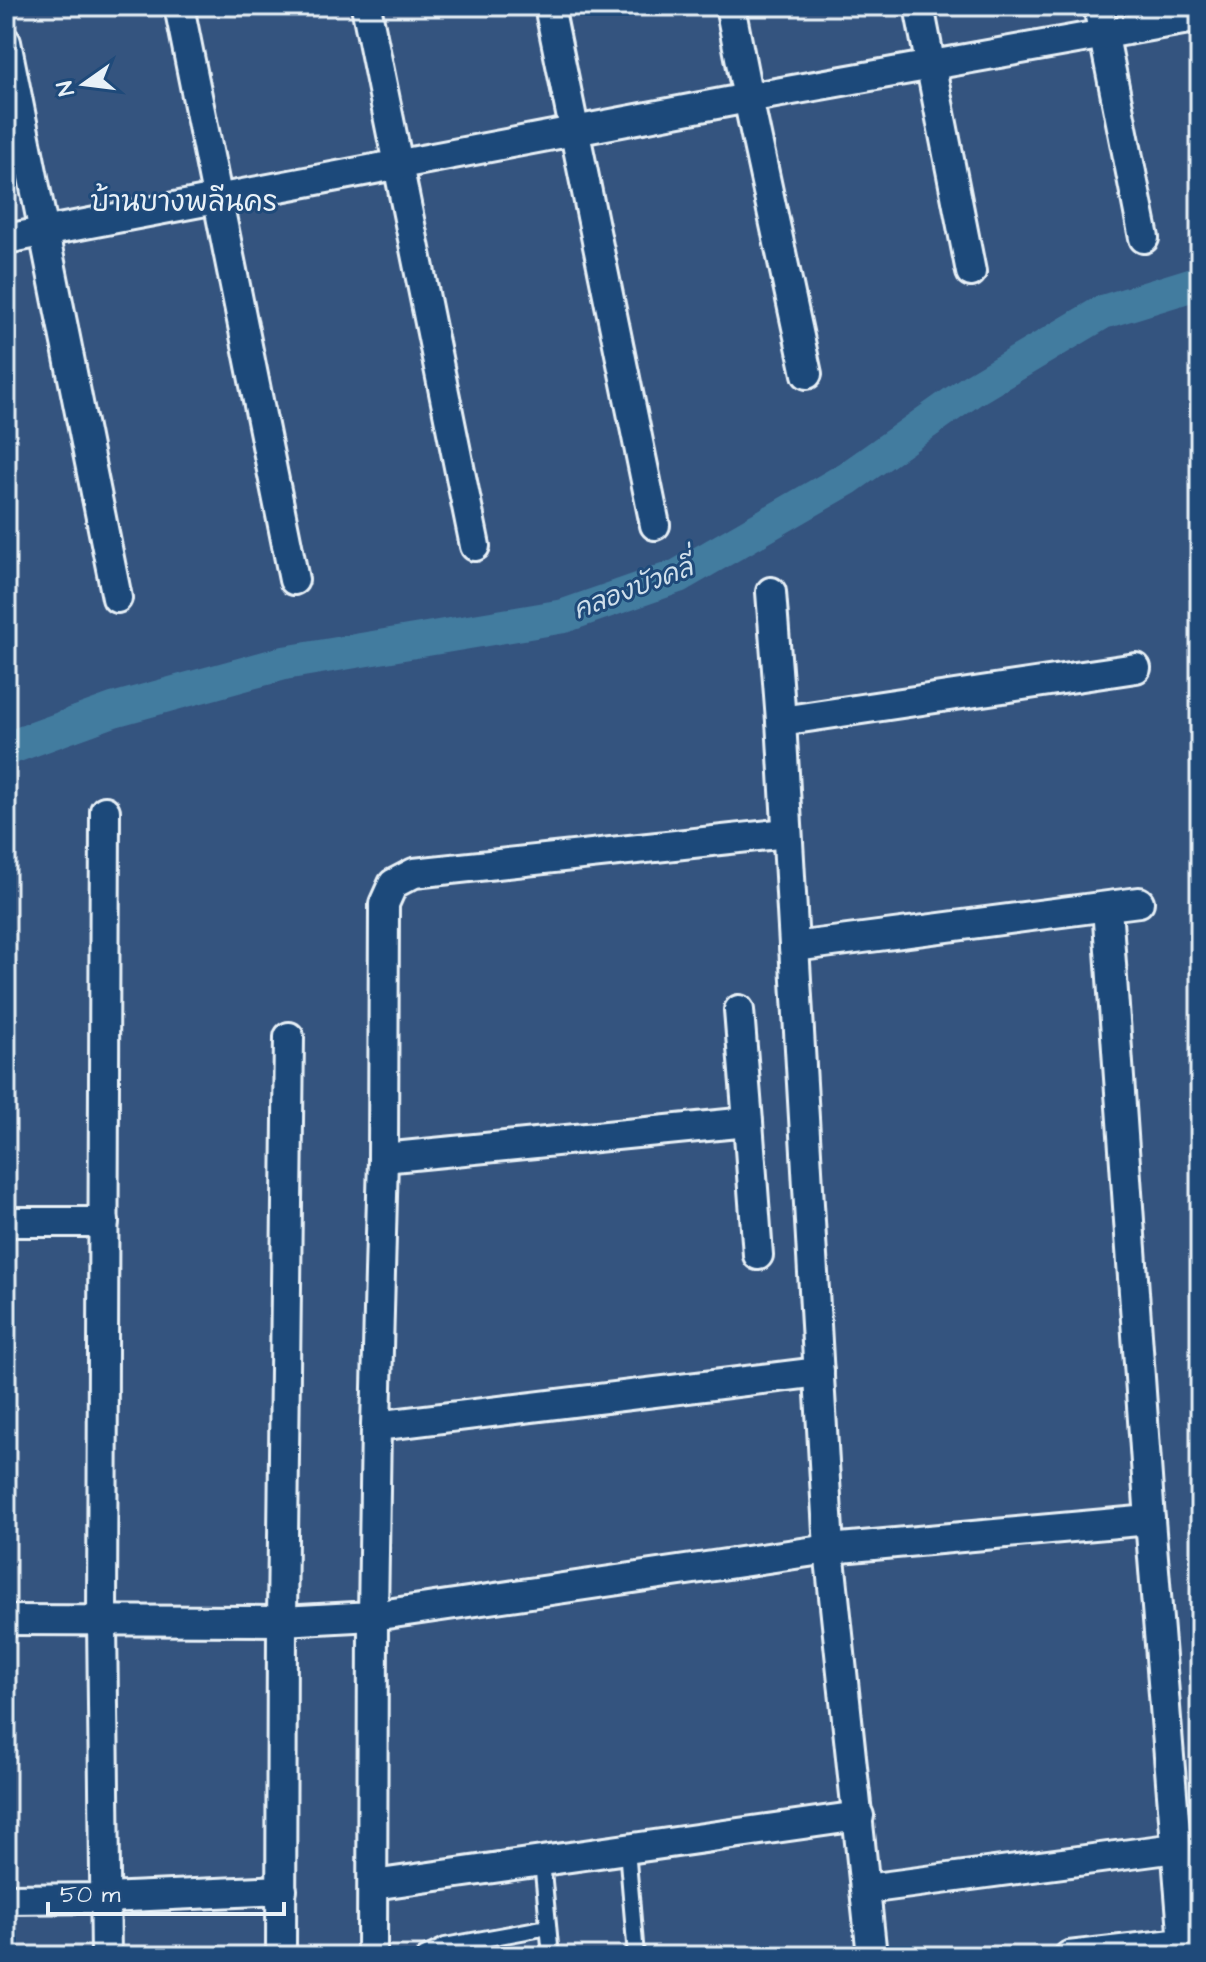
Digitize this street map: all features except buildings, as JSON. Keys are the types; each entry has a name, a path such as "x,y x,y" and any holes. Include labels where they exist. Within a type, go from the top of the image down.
{"street":[{"path":"179,6 294,580"},
{"path":"366,6 475,546"},
{"path":"549,6 655,525"},
{"path":"730,6 807,374"},
{"path":"919,6 971,272"},
{"path":"1098,6 1144,238"},
{"path":"6,239 748,98 1200,17"},
{"path":"6,42 117,598"},
{"path":"771,592 829,1549 872,1956"},
{"path":"781,721 1136,668"},
{"path":"105,811 102,1621 106,1956"},
{"path":"372,1956 373,1616 383,1158 384,904 393,884 414,873 787,833"},
{"path":"794,947 1139,902"},
{"path":"1069,1956 1190,1946 1176,1848 1107,907"},
{"path":"739,1010 758,1255"},
{"path":"281,1956 289,1037"},
{"path":"383,1158 748,1122"},
{"path":"6,1222 104,1222"},
{"path":"376,1426 819,1372"},
{"path":"6,1620 282,1621 373,1616 829,1549 1150,1520"},
{"path":"373,1885 859,1816"},
{"path":"866,1889 1176,1848"},
{"path":"6,1899 282,1890"}],"lane":[{"path":"627,1849 636,1956"},
{"path":"542,1861 551,1956"},
{"path":"424,1956 445,1946 548,1927"}],"waterway":[{"name":"คลองบัวคลี่","path":"6,749 113,710 284,663 564,616 678,576 848,478 972,390 1103,312 1200,282"}],"district":[{"name":"บ้านบางพลีนคร","path":"184,202"}]}
